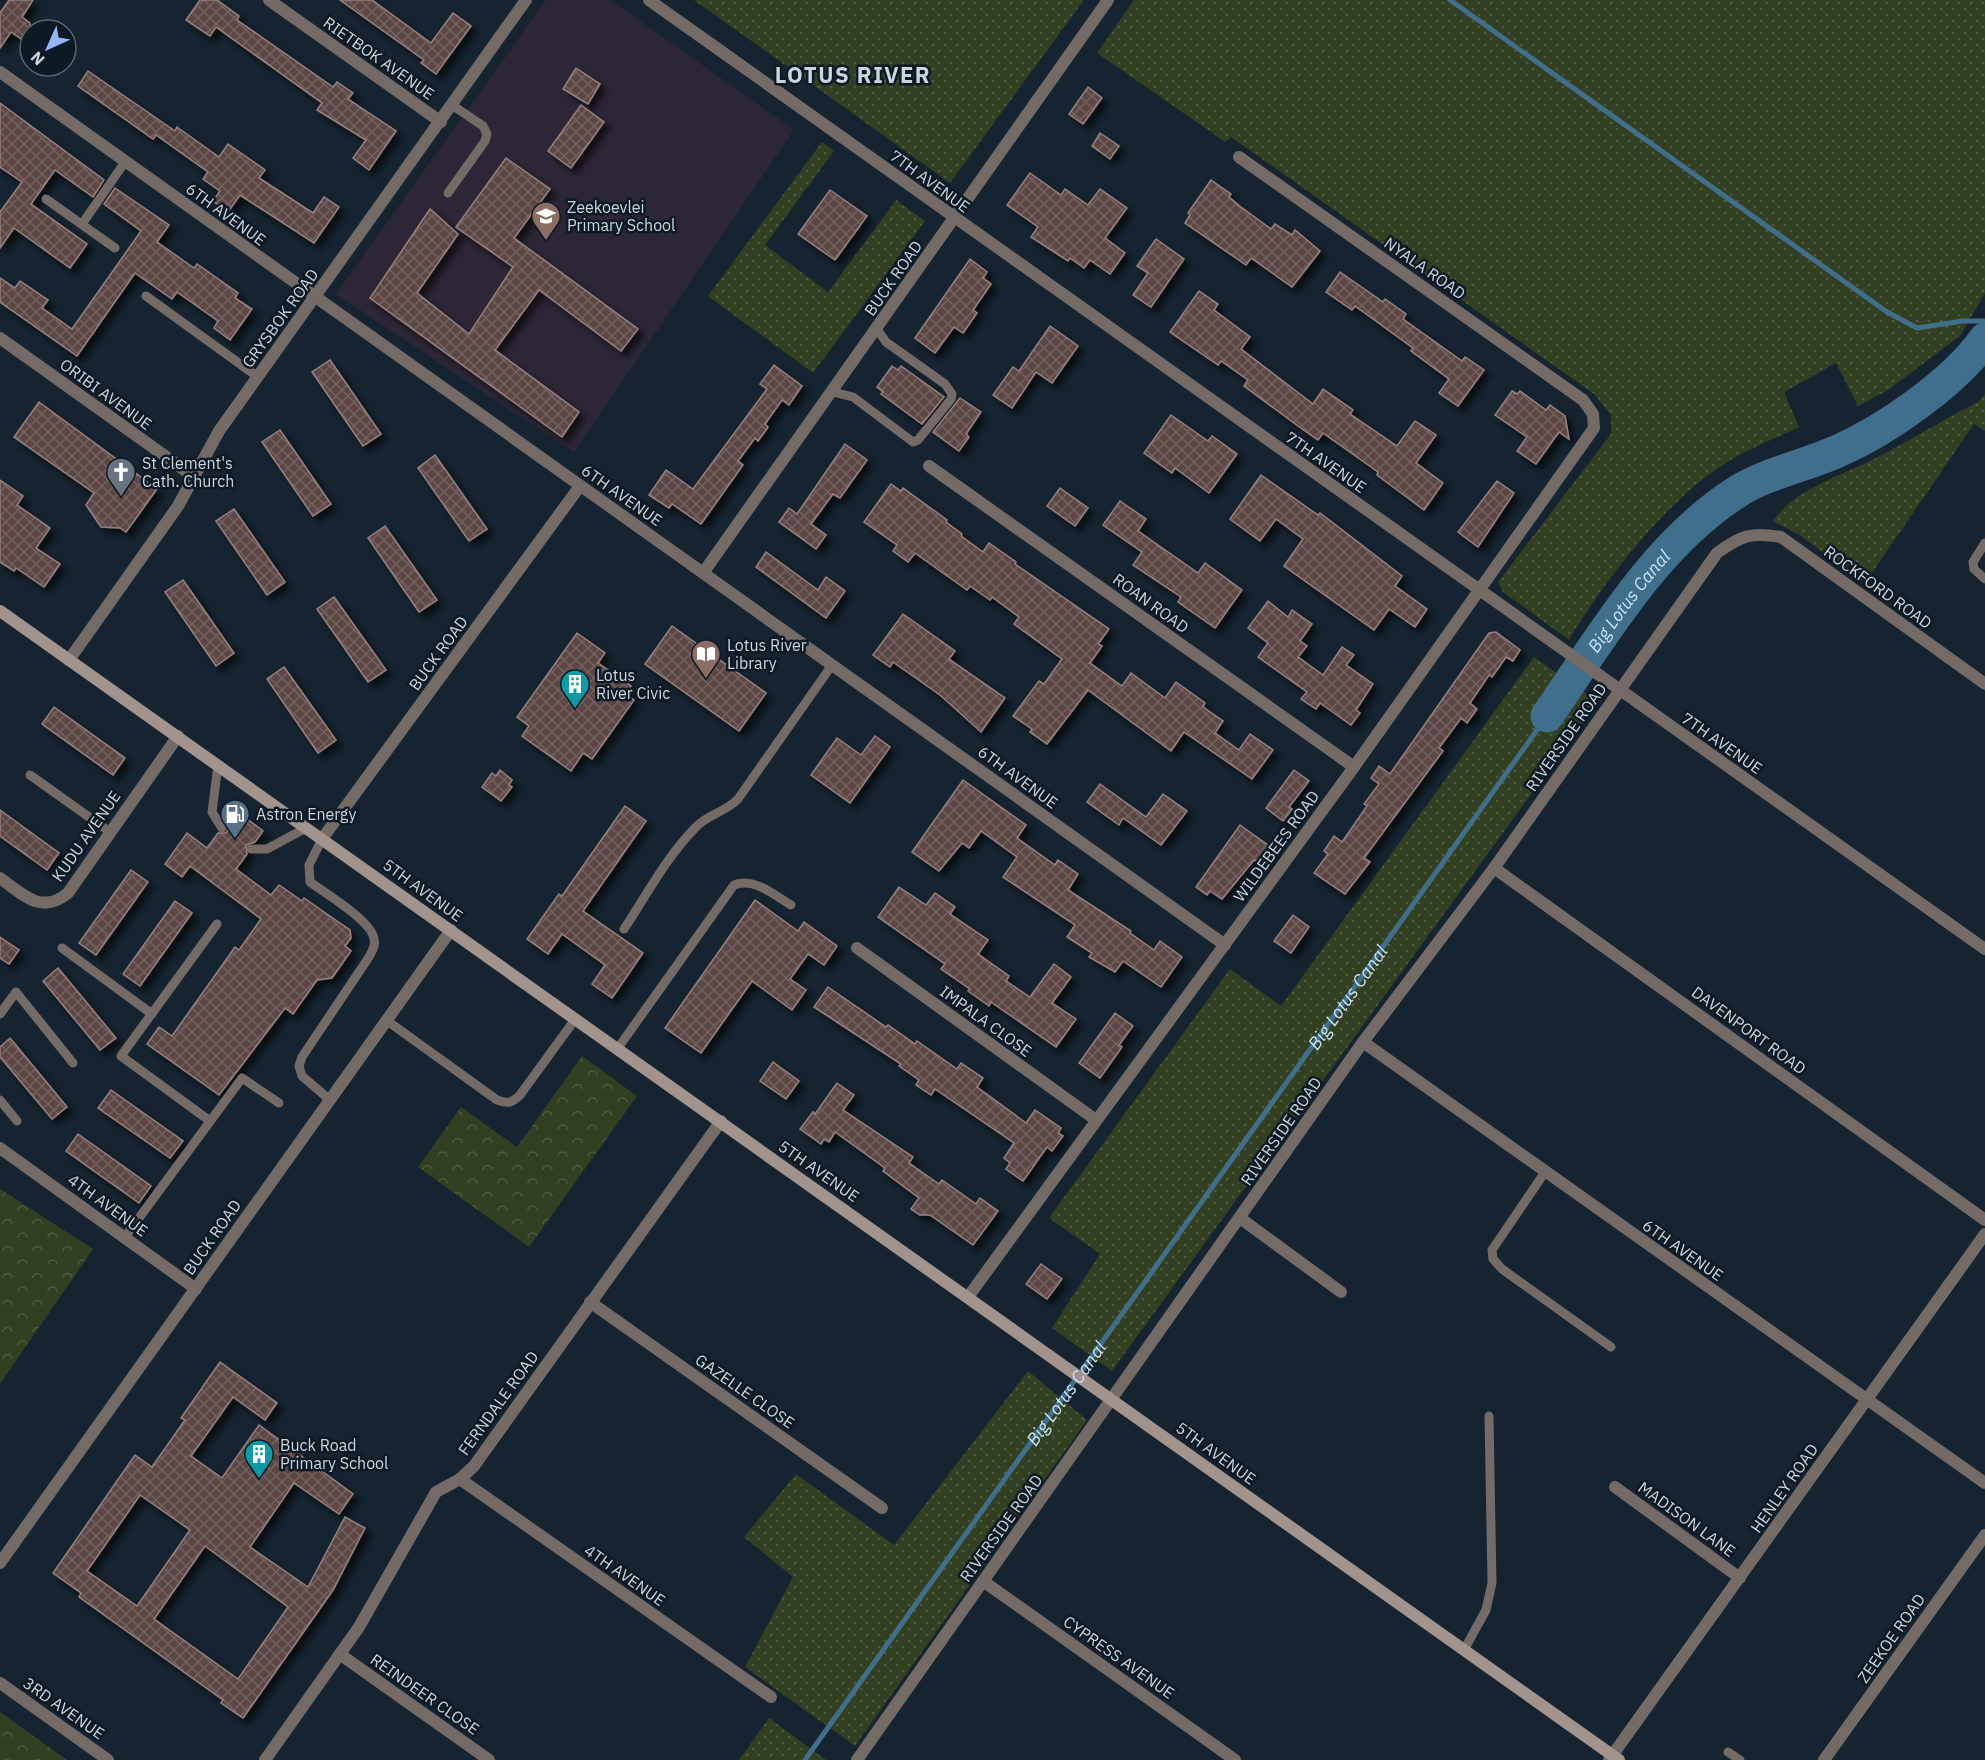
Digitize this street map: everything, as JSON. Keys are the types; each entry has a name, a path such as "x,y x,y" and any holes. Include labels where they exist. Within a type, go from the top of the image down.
{"main road":[{"name":"5TH AVENUE","path":"0,611 1112,1399 1613,1758"}],"street":[{"name":"RIETBOK AVENUE","path":"268,0 441,122"},
{"name":"GRYSBOK ROAD","path":"69,660 178,506 214,438 526,0"},
{"name":"7TH AVENUE","path":"649,0 1985,949"},
{"name":"BUCK ROAD","path":"703,573 1108,0"},
{"name":"6TH AVENUE","path":"0,72 1225,945"},
{"name":"NYALA ROAD","path":"1239,157 1591,408"},
{"name":"ORIBI AVENUE","path":"0,338 193,476"},
{"name":"WILDEBEES ROAD","path":"968,1297 1354,767 1594,428 1595,419 1591,408"},
{"name":"ROAN ROAD","path":"929,466 1354,767"},
{"name":"BUCK ROAD","path":"322,839 580,486"},
{"name":"ROCKFORD ROAD","path":"1747,535 1761,534 1781,537 1985,684"},
{"name":"RIVERSIDE ROAD","path":"858,1760 1363,1042 1494,868 1717,553 1747,535"},
{"name":"KUDU AVENUE","path":"0,878 34,901 47,904 59,900 68,892 178,736"},
{"name":"DAVENPORT ROAD","path":"1494,868 1985,1220"},
{"name":"BUCK ROAD","path":"0,1563 450,930"},
{"name":"IMPALA CLOSE","path":"857,948 1096,1120"},
{"name":"6TH AVENUE","path":"1363,1042 1985,1483"},
{"name":"FERNDALE ROAD","path":"265,1760 341,1654 436,1492 460,1479 474,1466 721,1121"},
{"name":"4TH AVENUE","path":"0,1148 196,1289"},
{"path":"1240,1218 1341,1292"},
{"name":"HENLEY ROAD","path":"1613,1758 1985,1234"},
{"name":"GAZELLE CLOSE","path":"591,1302 882,1508"},
{"name":"4TH AVENUE","path":"460,1479 771,1697"},
{"name":"MADISON LANE","path":"1615,1487 1740,1578"},
{"name":"ZEEKOE ROAD","path":"1824,1760 1985,1535"},
{"name":"CYPRESS AVENUE","path":"984,1581 1234,1760"},
{"name":"REINDEER CLOSE","path":"341,1654 489,1760"},
{"name":"3RD AVENUE","path":"0,1683 108,1760"}],"lane":[{"path":"448,193 485,141 487,134 483,126 452,105"},
{"path":"82,224 125,162"},
{"path":"46,199 115,248"},
{"path":"146,296 258,377"},
{"path":"833,392 853,397 913,442 918,440 951,399 951,394 945,384 886,342 877,329"},
{"path":"1985,543 1974,558 1972,566 1985,579"},
{"path":"624,929 688,834 709,816 731,807 738,799 832,665"},
{"path":"218,765 212,812 222,828"},
{"path":"30,775 110,832"},
{"path":"251,849 267,849 306,828"},
{"path":"322,839 309,865 310,882 366,924 375,938 374,948 369,957 302,1056 299,1066 302,1076 330,1100"},
{"path":"618,1048 734,885 743,882 754,884 791,905"},
{"path":"210,1121 121,1056 217,924"},
{"path":"62,948 152,1014"},
{"path":"0,1014 16,992 73,1063"},
{"path":"386,1020 497,1100 506,1104 513,1102 520,1095 576,1018"},
{"path":"125,1237 242,1078 279,1103"},
{"path":"0,1100 17,1120"},
{"path":"1545,1172 1492,1250 1493,1259 1502,1269 1611,1347"},
{"path":"1464,1650 1486,1610 1492,1583 1489,1416"},
{"path":"1728,1752 1740,1760"}],"shaded area":[{"name":"Zeekoevlei Primary School","path":"546,0 611,0 794,130 574,452 336,294"}],"green space":[{"path":"694,0 1084,0 950,183"},
{"path":"1134,0 1985,0 1985,293 1960,336 1888,390 1858,406 1836,363 1784,392 1799,427 1736,457 1688,491 1642,538 1621,564 1601,590 1569,640 1503,592 1498,582 1611,434 1611,415 1594,394 1231,137 1225,142 1097,53"},
{"path":"822,142 834,151 765,245 828,292 896,200 925,221 813,373 708,296"},
{"path":"1985,394 1985,431 1974,424 1865,583 1798,534 1773,521 1793,500 1805,492 1887,452 1979,401"},
{"path":"1534,657 1598,702 1112,1371 1052,1328 1100,1254 1049,1218 1230,969 1281,1006"},
{"path":"582,1056 637,1096 529,1247 418,1167 461,1107 517,1147"},
{"path":"0,1189 93,1249 0,1384"},
{"path":"1028,1371 1087,1420 855,1746 745,1667 793,1577 744,1537 796,1474 894,1545"},
{"path":"0,1712 67,1760 0,1760"},
{"path":"769,1718 826,1760 739,1760"}],"building":[{"path":"9,0 33,0 23,18 18,18 18,37 11,32 0,48 0,13"},
{"path":"200,0 217,0 239,16 237,20 333,87 337,82 353,93 348,99 396,131 369,170 353,158 366,140 317,110 322,103 216,27 210,36 186,20"},
{"path":"340,0 372,0 431,43 453,13 471,26 436,74 421,63 424,60"},
{"path":"576,68 600,84 588,104 563,89"},
{"path":"88,71 175,131 177,127 219,157 228,144 265,170 259,178 313,213 324,197 339,207 314,243 240,195 228,212 213,201 220,191 203,179 208,172 156,135 153,139 78,86"},
{"path":"1088,87 1102,98 1083,124 1069,114"},
{"path":"0,103 104,180 93,197 55,170 31,204 87,244 70,268 14,228 0,248 0,212 22,182 0,167"},
{"path":"581,105 604,122 571,168 548,151"},
{"path":"1100,133 1119,146 1110,159 1092,146"},
{"path":"506,158 550,189 514,238 638,329 621,351 539,290 495,350 579,412 562,437 370,298 430,209 458,234 417,293 469,334 513,267 456,227"},
{"path":"1030,173 1061,195 1065,189 1088,205 1100,189 1127,208 1105,238 1125,253 1110,274 1090,260 1084,268 1070,258 1068,261 1031,237 1038,227 1007,205"},
{"path":"1211,180 1231,194 1229,197 1241,207 1271,229 1275,224 1292,235 1295,230 1320,251 1292,287 1251,258 1246,265 1185,223 1190,215 1188,213"},
{"path":"115,188 169,225 157,242 194,268 197,264 238,293 235,298 252,309 230,340 214,328 218,321 177,292 172,299 135,273 77,356 0,302 0,278 15,288 20,281 48,300 42,308 72,329 141,231 104,204"},
{"path":"830,190 867,216 835,260 798,234"},
{"path":"1156,239 1184,259 1151,307 1133,295 1148,273 1137,266"},
{"path":"970,259 987,272 983,278 991,284 973,310 977,313 963,333 954,327 935,353 915,338"},
{"path":"1340,272 1383,302 1385,299 1406,314 1403,319 1462,361 1465,357 1484,370 1458,406 1439,393 1449,379 1411,351 1413,348 1355,306 1352,310 1326,292"},
{"path":"1199,291 1218,304 1214,310 1250,337 1241,349 1313,404 1323,389 1353,410 1350,414 1397,446 1415,421 1436,435 1416,463 1443,483 1424,510 1377,475 1378,472 1323,433 1318,440 1298,426 1244,386 1248,380 1221,361 1218,365 1170,332"},
{"path":"1050,326 1078,346 1052,383 1036,372 1012,408 993,395 1013,367 1019,371"},
{"path":"330,360 381,434 363,446 312,372"},
{"path":"774,365 802,386 789,405 782,400 765,424 768,427 758,441 755,438 738,461 743,465 701,524 672,504 669,508 649,495 666,470 693,489 767,389 760,384"},
{"path":"892,366 898,370 901,366 944,397 922,424 881,394 883,392 877,387"},
{"path":"1512,391 1517,394 1520,391 1546,410 1550,405 1565,416 1569,439 1559,432 1536,464 1517,451 1527,437 1495,415"},
{"path":"960,398 981,412 966,434 969,437 959,451 933,432"},
{"path":"39,402 157,489 126,532 120,528 101,527 86,505 94,493 14,437"},
{"path":"1171,415 1208,441 1212,436 1237,454 1209,493 1175,468 1172,473 1144,453"},
{"path":"280,430 331,504 313,516 262,442"},
{"path":"845,444 867,460 840,498 833,494 811,524 826,535 816,549 779,522 789,508 797,514"},
{"path":"435,455 487,529 469,541 418,468"},
{"path":"1261,475 1318,515 1320,513 1402,576 1395,586 1427,609 1415,627 1389,609 1374,630 1284,566 1303,539 1276,519 1260,541 1230,519"},
{"path":"0,480 23,496 17,505 50,528 36,548 60,564 44,587 16,568 14,571 0,562"},
{"path":"1497,481 1514,493 1478,547 1458,532"},
{"path":"891,484 901,491 903,488 947,520 946,522 962,534 961,536 983,552 989,543 1016,562 1015,564 1109,629 1098,644 1102,646 1090,663 1122,686 1131,673 1165,698 1176,682 1205,703 1203,707 1223,721 1215,733 1239,750 1250,734 1273,750 1252,779 1184,732 1171,751 1088,690 1047,744 1030,732 1032,729 1013,716 1039,681 1044,684 1062,659 1014,624 1019,617 992,597 990,600 970,586 967,590 915,553 908,562 893,551 897,545 864,522"},
{"path":"1060,488 1088,508 1075,526 1047,506"},
{"path":"1120,501 1146,519 1138,531 1198,573 1205,563 1242,590 1215,628 1178,602 1181,597 1133,565 1142,552 1103,525"},
{"path":"234,509 285,582 267,595 216,521"},
{"path":"385,526 437,600 419,612 368,538"},
{"path":"766,552 818,590 826,577 845,591 826,618 756,567"},
{"path":"183,580 234,653 216,666 165,592"},
{"path":"334,597 386,670 368,682 317,609"},
{"path":"1268,601 1288,617 1292,610 1312,624 1300,641 1307,646 1298,657 1323,675 1342,647 1354,655 1346,665 1373,684 1356,710 1360,713 1351,725 1320,703 1316,709 1301,699 1307,692 1258,657 1268,643 1248,628"},
{"path":"903,614 955,651 949,659 1005,698 981,732 940,695 893,662 890,667 873,655"},
{"name":"Lotus River Library","path":"672,626 766,693 739,731 645,664"},
{"path":"1496,632 1520,650 1513,661 1506,657 1492,677 1489,675 1470,703 1477,709 1467,723 1461,718 1439,748 1443,751 1364,858 1370,862 1345,894 1314,873 1328,854 1324,851 1334,836 1342,842 1367,806 1364,804 1379,784 1371,778 1379,766 1390,774 1489,633"},
{"name":"Lotus River Civic","path":"577,633 605,653 598,663 631,686 625,694 634,700 592,759 583,753 571,771 522,736 529,726 517,717"},
{"path":"284,667 336,740 318,753 267,679"},
{"path":"54,707 125,758 113,775 42,724"},
{"path":"875,736 890,747 850,803 811,775 837,738 861,755"},
{"path":"500,770 512,780 509,785 512,787 501,801 482,787 492,773 496,776"},
{"path":"1294,770 1309,781 1289,807 1292,809 1283,821 1266,808"},
{"path":"963,780 1026,825 1017,838 1055,865 1058,860 1078,874 1068,890 1131,931 1130,933 1154,950 1160,941 1182,957 1161,987 1123,961 1115,972 1089,957 1092,953 1067,937 1075,925 1003,877 1017,857 981,831 969,848 962,843 939,871 912,852"},
{"path":"1100,784 1146,817 1163,794 1187,811 1161,845 1123,818 1119,825 1087,802"},
{"path":"625,806 646,821 583,911 643,953 612,998 592,984 605,965 562,934 548,954 527,939 559,894 562,896"},
{"path":"0,810 59,853 47,870 0,836"},
{"path":"235,810 263,831 255,842 246,845 247,854 236,869 271,895 279,885 302,901 304,898 350,930 351,938 345,946 351,951 332,978 317,980 293,1014 285,1008 219,1095 147,1044 159,1027 172,1036 235,947 239,950 261,919 190,866 182,877 165,864 187,833 207,848 218,833 226,833 229,828 226,822"},
{"path":"1240,825 1272,848 1261,865 1254,860 1222,899 1210,891 1207,895 1196,887"},
{"path":"131,870 148,882 96,955 79,943"},
{"path":"899,887 926,905 935,893 955,907 950,914 988,940 978,954 1009,976 1006,981 1030,997 1054,964 1071,977 1052,1003 1076,1019 1056,1047 991,1002 989,1006 968,991 970,989 941,969 945,964 878,917"},
{"path":"755,900 798,931 804,922 837,946 824,965 808,954 790,979 806,990 792,1010 752,981 701,1053 665,1028"},
{"path":"175,901 192,913 140,986 123,974"},
{"path":"1293,915 1309,927 1291,953 1274,941"},
{"path":"0,937 19,950 9,964 0,958"},
{"path":"58,968 116,1038 100,1050 43,981"},
{"path":"828,987 886,1027 888,1025 915,1044 917,1041 957,1069 961,1063 983,1078 977,1087 1026,1123 1035,1110 1061,1128 1058,1133 1063,1136 1052,1151 1047,1147 1023,1181 1006,1169 1010,1163 1004,1158 1014,1143 935,1089 931,1095 916,1085 919,1080 899,1066 901,1064 814,1007"},
{"path":"1115,1013 1133,1026 1119,1045 1122,1047 1100,1078 1079,1063"},
{"path":"10,1038 67,1107 52,1119 0,1057 0,1047"},
{"path":"773,1062 799,1081 786,1099 760,1081"},
{"path":"837,1083 854,1095 843,1110 913,1157 909,1163 939,1184 942,1180 976,1204 980,1198 998,1211 973,1245 930,1215 920,1215 911,1209 919,1198 883,1171 885,1168 835,1132 829,1142 824,1139 821,1144 800,1129 813,1112 815,1114"},
{"path":"111,1090 183,1141 170,1158 98,1108"},
{"path":"78,1134 151,1186 139,1203 66,1151"},
{"path":"1041,1264 1062,1279 1047,1299 1026,1284"},
{"path":"220,1362 277,1403 265,1420 233,1397 191,1456 222,1478 259,1425 353,1494 339,1514 294,1483 250,1547 308,1587 345,1517 365,1528 333,1590 243,1718 221,1703 223,1700 79,1597 81,1593 53,1573 135,1455 152,1467 185,1420 181,1418","holes":["140,1495 190,1530 137,1606 87,1571","205,1546 288,1607 238,1679 154,1619"]}],"waterway":[{"path":"1450,0 1887,312 1917,328 1963,321 1985,321"},
{"name":"Big Lotus Canal","path":"1547,716 1631,594 1680,538 1707,514 1748,486 1857,442 1898,418 1956,372 1985,339"},
{"name":"Big Lotus Canal","path":"805,1760 1547,716"}],"place":[{"name":"Zeekoevlei Primary School","path":"546,242"},
{"name":"St Clement's Cath. Church","path":"121,498"},
{"name":"Lotus River Library","path":"706,680"},
{"name":"Lotus River Civic","path":"575,710"},
{"name":"Astron Energy","path":"235,840"},
{"name":"Buck Road Primary School","path":"259,1480"}],"district":[{"name":"LOTUS RIVER","path":"853,74"}]}
